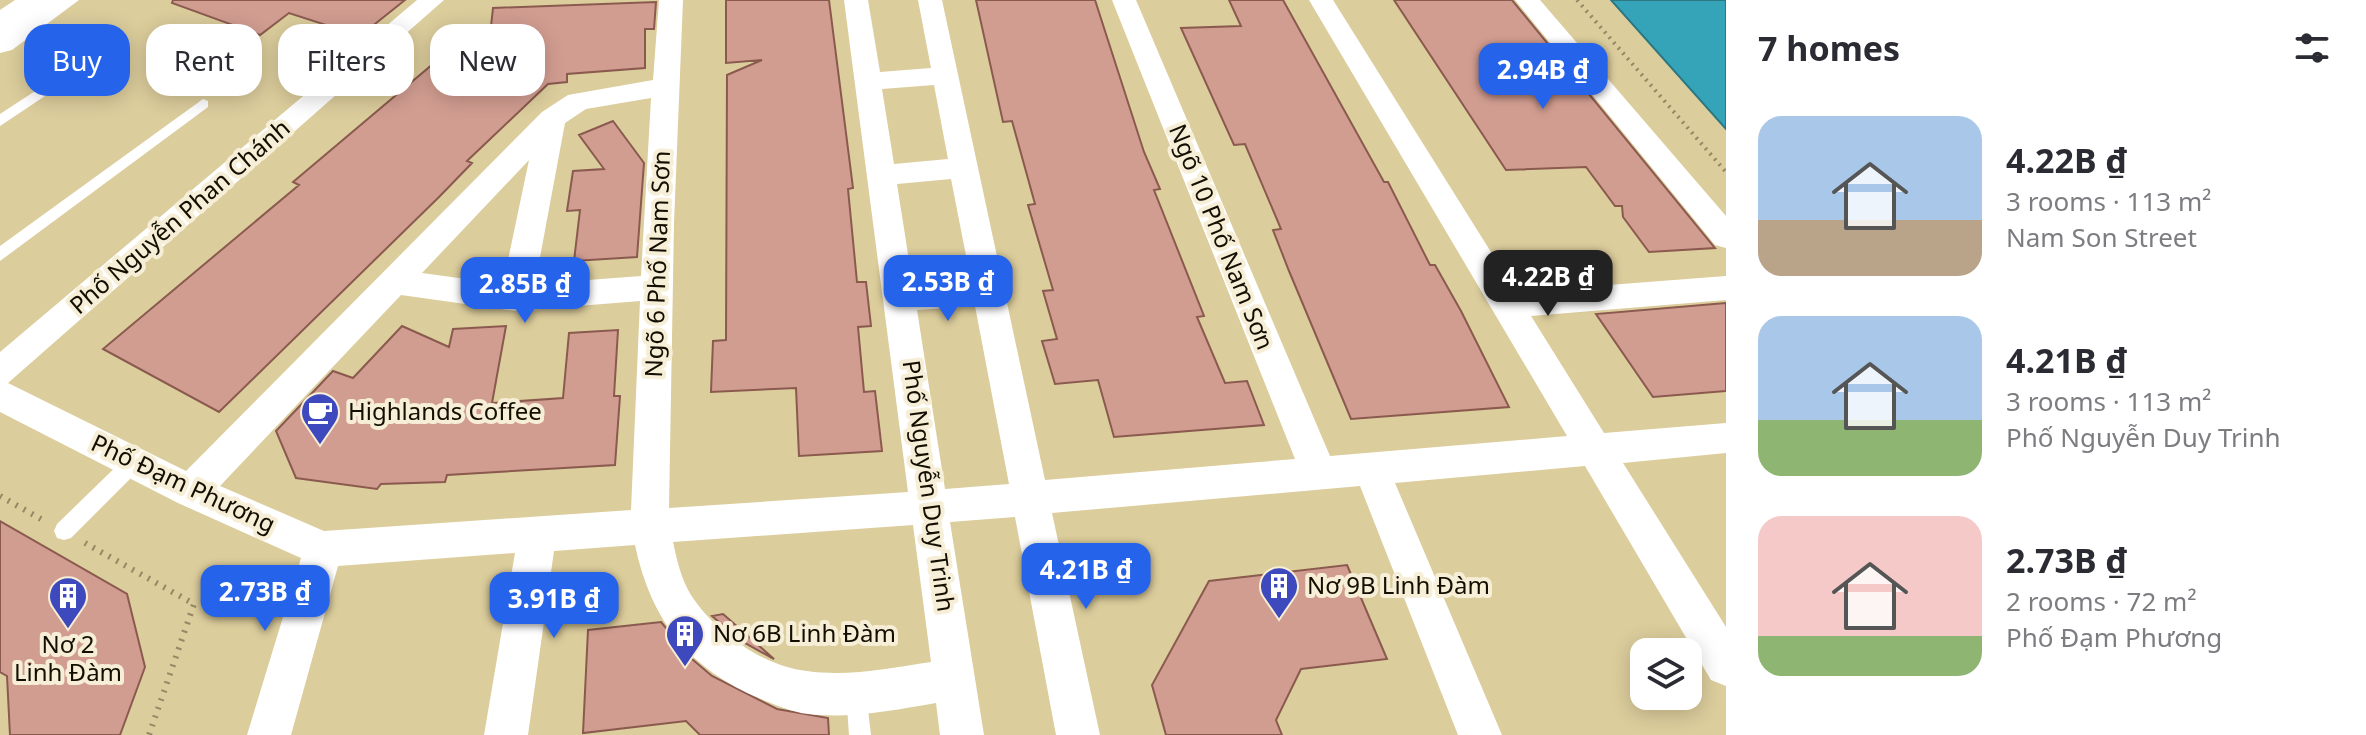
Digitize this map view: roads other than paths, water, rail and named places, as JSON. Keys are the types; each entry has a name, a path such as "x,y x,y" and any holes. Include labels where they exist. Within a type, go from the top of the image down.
{"main road":[{"path":"0,25 37,0"},
{"path":"0,43 63,0"}],"street":[{"name":"Phố Nguyễn Phan Chánh","path":"0,372 432,0"},
{"name":"Ngõ 6 Phố Nam Sơn","path":"671,0 656,287 650,528 661,582 689,628 719,655 756,675 808,693 857,692 955,679"},
{"name":"Phố Nguyễn Duy Trinh","path":"856,0 932,507 962,735"},
{"path":"930,0 1078,735"},
{"name":"Ngõ 10 Phố Nam Sơn","path":"1124,0 1319,473"},
{"path":"1321,0 1723,655"},
{"path":"1527,0 1726,237"},
{"path":"870,81 946,76"},
{"path":"191,491 552,119 578,101 665,87"},
{"path":"516,298 552,119"},
{"path":"883,175 964,168"},
{"path":"396,282 516,298 656,287"},
{"path":"1507,305 1726,288"},
{"path":"902,299 989,292"},
{"name":"Phố Đạm Phương","path":"0,395 191,491 323,549"},
{"path":"269,735 323,549 932,507 1726,438"},
{"path":"1372,471 1480,735"},
{"path":"506,735 537,535"}],"lane":[{"path":"0,121 36,96"},
{"path":"0,255 203,104"},
{"path":"64,531 135,461"},
{"path":"857,692 860,735"}],"water":[{"path":"1611,0 1726,0 1726,129"}],"place":[{"name":"Highlands Coffee","path":"320,446"},
{"name":"Nơ 9B Linh Đàm","path":"1279,620"},
{"name":"Nơ 2 Linh Đàm","path":"68,630"},
{"name":"Nơ 6B Linh Đàm","path":"685,668"}]}
